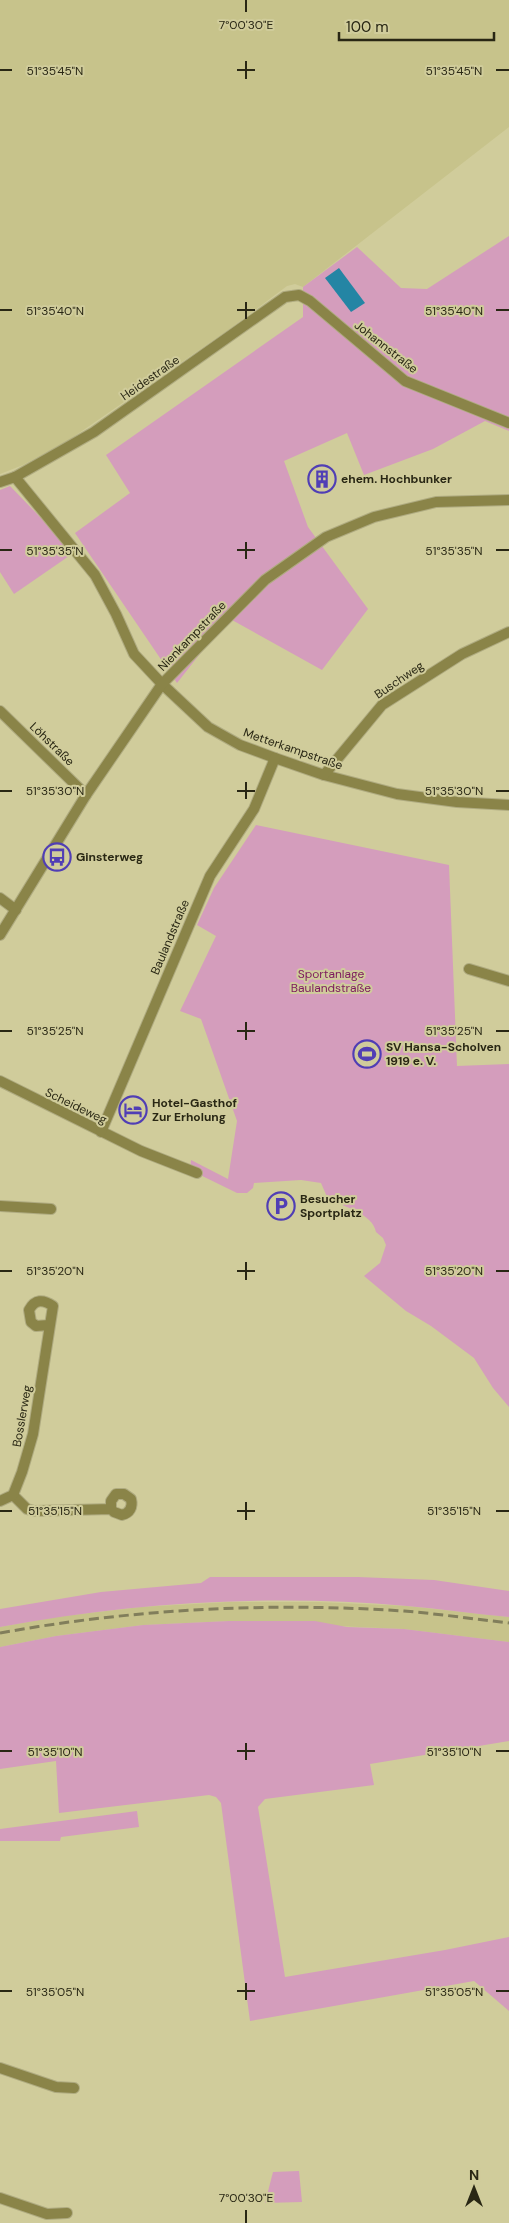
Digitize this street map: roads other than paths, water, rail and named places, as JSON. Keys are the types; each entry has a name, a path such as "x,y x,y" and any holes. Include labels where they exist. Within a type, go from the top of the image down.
{"street":[{"name":"Heidestraße","path":"0,482 15,477 94,432 196,362 285,297 299,295 310,301"},
{"name":"Johannstraße","path":"310,301 405,381 509,423"},
{"name":"Metterkampstraße","path":"15,477 94,576 116,614 134,654 208,728 240,745 275,758 397,794 457,802 509,805"},
{"name":"Nienkampstraße","path":"0,936 86,795 162,684 265,580 326,537 374,516 436,502 509,500"},
{"name":"Buschweg","path":"324,774 382,705 462,654 509,632"},
{"name":"Löhstraße","path":"0,711 86,795"},
{"name":"Baulandstraße","path":"101,1132 210,876 254,809 275,758"},
{"path":"0,898 16,910"},
{"path":"469,969 509,981"},
{"name":"Scheideweg","path":"0,1082 141,1151 198,1173"},
{"path":"0,1206 51,1209"},
{"name":"Bosslerweg","path":"13,1494 22,1472 33,1434 49,1325"},
{"path":"0,1501 13,1494 27,1509 34,1511 111,1509"},
{"path":"0,2068 56,2087 74,2088"},
{"path":"0,2198 48,2214 66,2214"}],"water":[{"path":"339,268 365,303 351,312 325,278"}],"railway":[{"path":"0,1633 100,1618 151,1613 252,1608 353,1608 404,1611 509,1623"}],"place":[{"name":"ehem. Hochbunker","path":"322,479"},
{"name":"Ginsterweg","path":"57,857"},
{"name":"SV Hansa-Scholven 1919 e. V.","path":"367,1054"},
{"name":"Hotel-Gasthof Zur Erholung","path":"133,1110"},
{"name":"Besucher Sportplatz","path":"281,1206"}],"park label":[{"name":"Sportanlage Baulandstraße","path":"331,981"}]}
